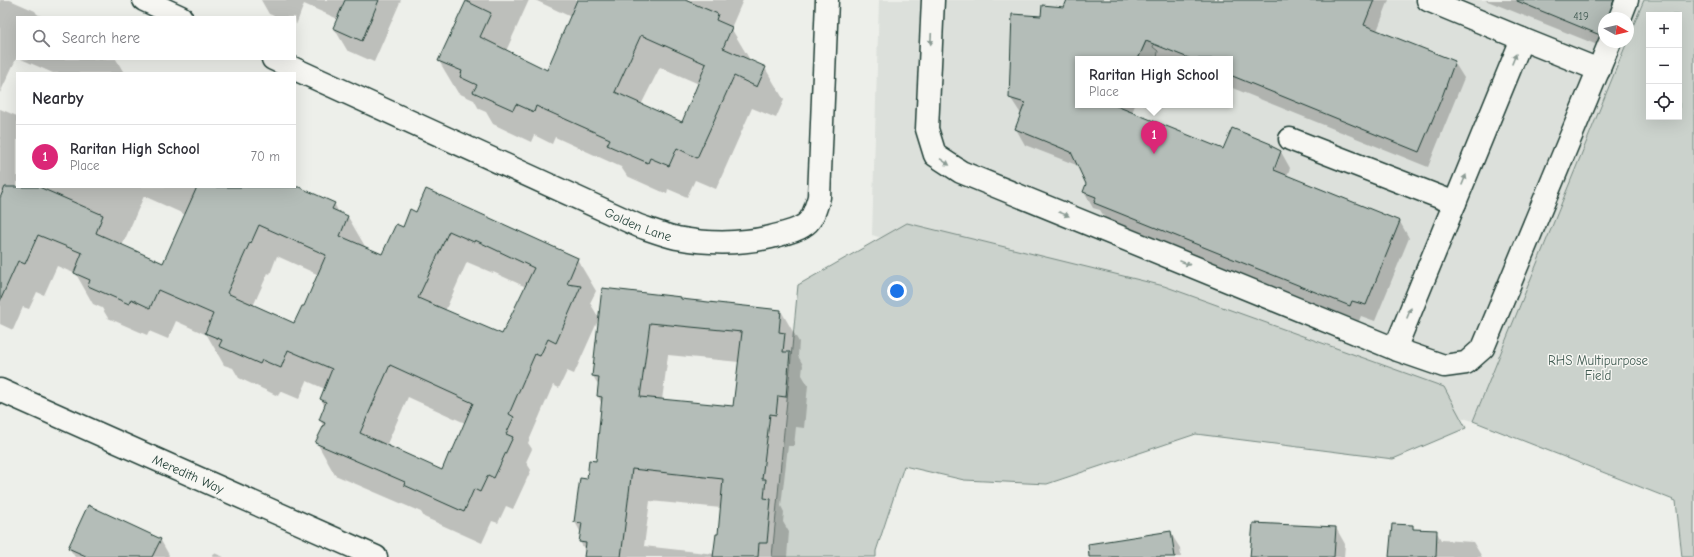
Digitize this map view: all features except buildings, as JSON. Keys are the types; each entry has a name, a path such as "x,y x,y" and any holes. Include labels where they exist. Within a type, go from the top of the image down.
{"street":[{"path":"144,0 179,16"},
{"name":"Golden Lane","path":"275,60 638,226 675,238 710,243 735,243 787,233 804,226 813,215 819,197 827,0"},
{"path":"933,0 927,129 935,155 960,172 1395,349 1444,366 1466,363 1483,348 1608,48"},
{"path":"1428,0 1599,70"},
{"path":"1622,12 1627,0"},
{"path":"1395,349 1522,39"},
{"path":"1290,139 1455,204"},
{"name":"Meredith Way","path":"0,390 376,557"}],"shaded area":[{"path":"879,0 1644,0 1634,24 1634,12 1598,12 1598,48 1625,48 1473,421 872,235"}],"green space":[{"name":"RHS Multipurpose Field","path":"1644,0 1694,0 1694,557 1682,557 1676,501 1473,421 1625,48 1634,48 1634,24"},
{"path":"1146,41 1154,44 1153,47 1158,51 1157,56 1139,56"},
{"path":"907,223 1164,286 1444,387 1466,428 1393,459 1196,434 1047,484 964,480 904,466 876,551 876,557 772,557 798,285"}],"place":[{"name":"Raritan High School","path":"1154,154"}]}
